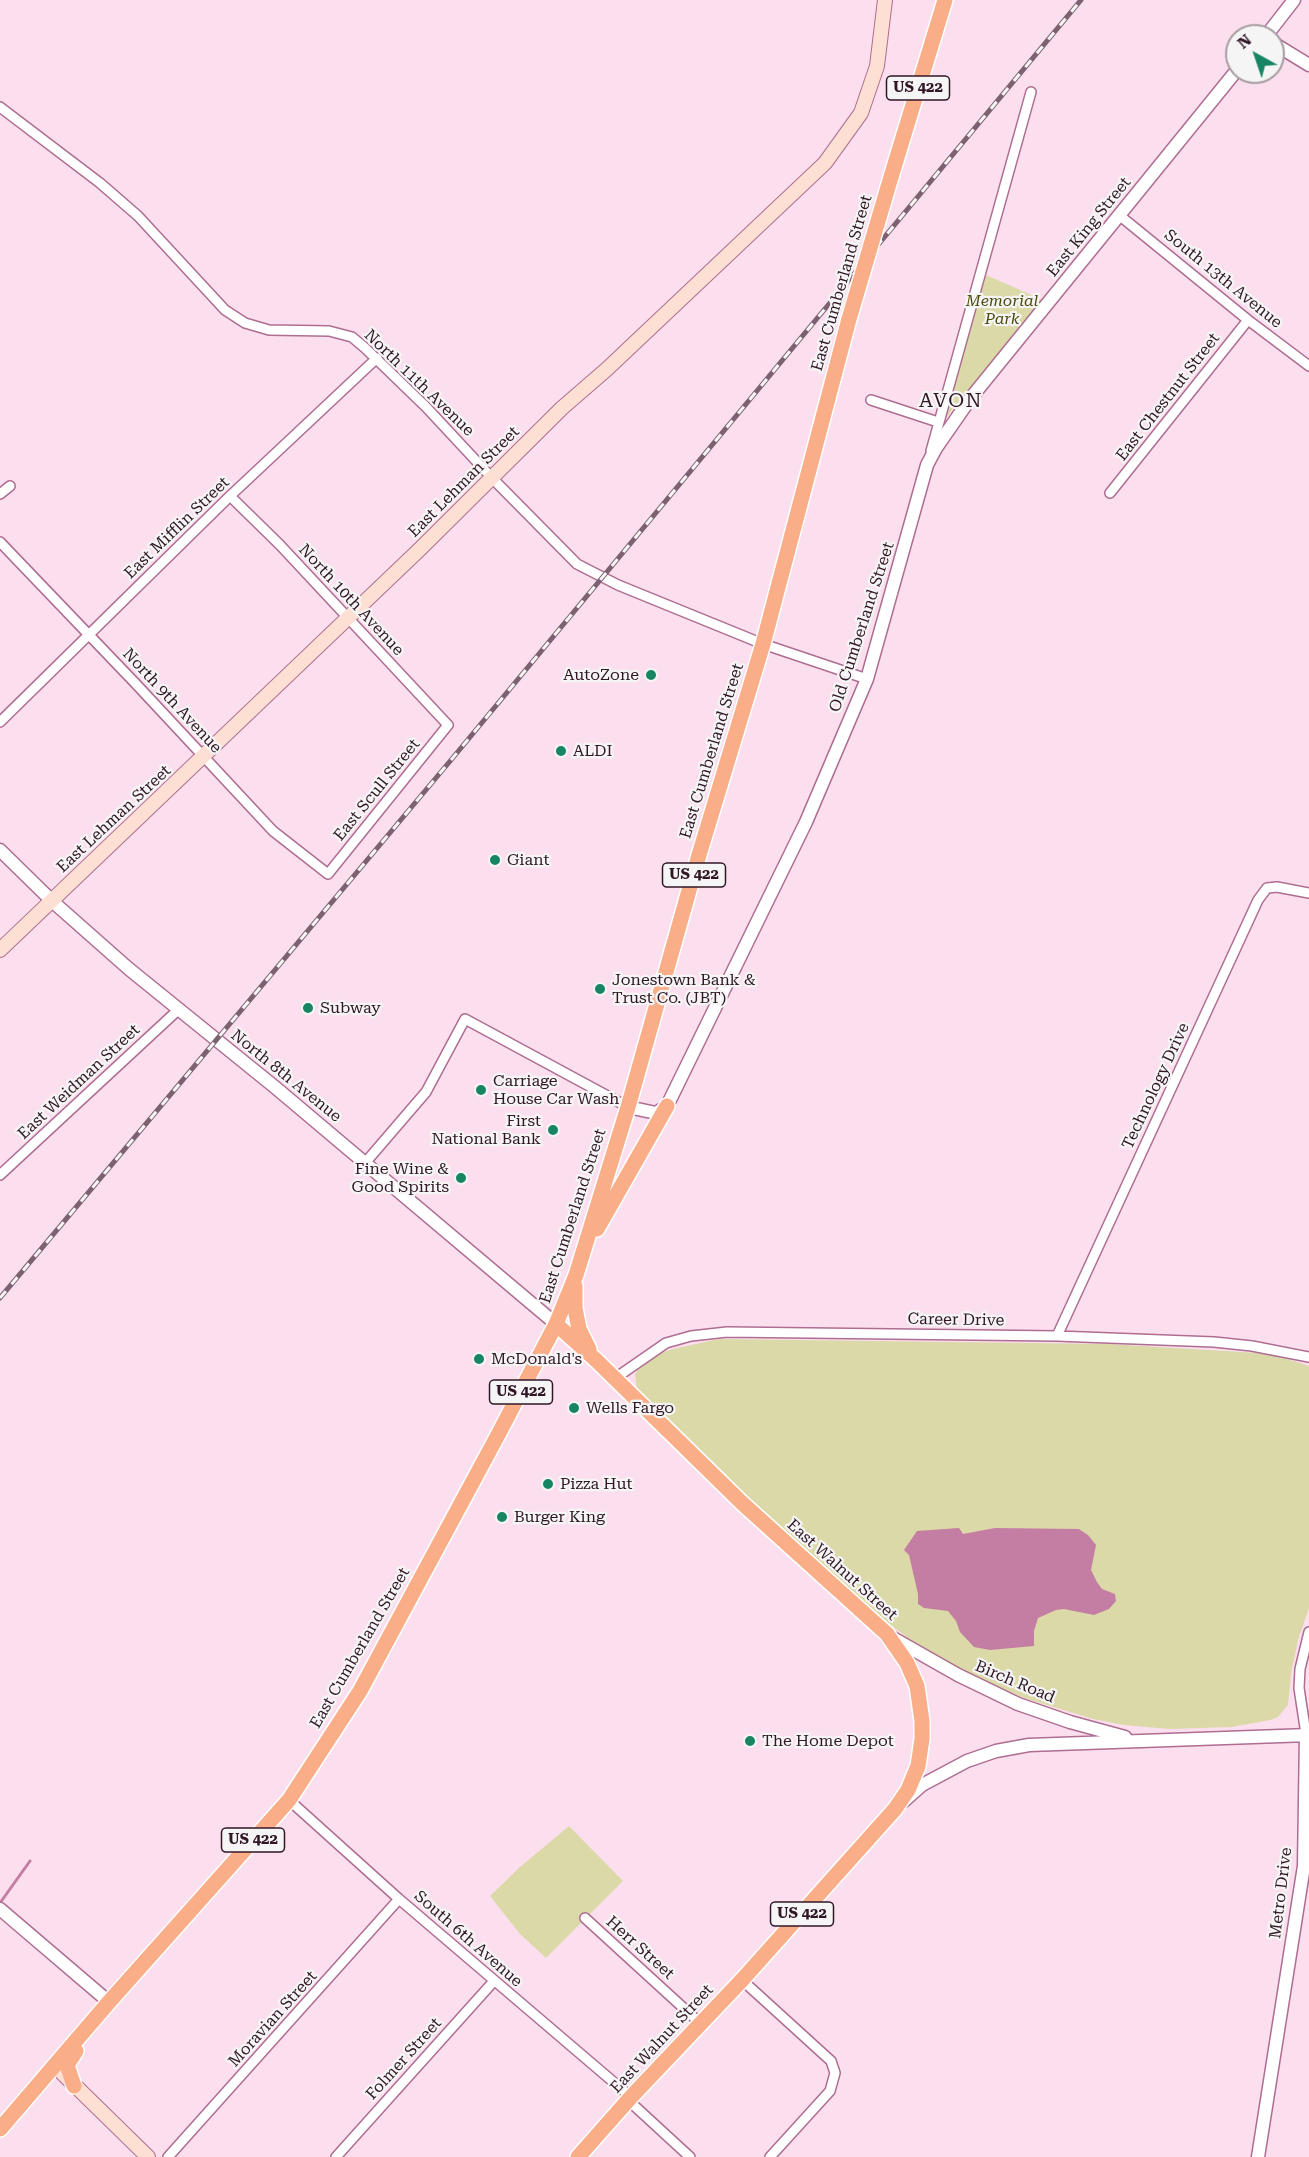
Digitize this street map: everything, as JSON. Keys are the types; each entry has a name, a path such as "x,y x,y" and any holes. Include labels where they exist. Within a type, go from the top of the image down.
{"highway":[{"name":"East Cumberland Street","path":"0,2129 109,2002 289,1800 360,1691 556,1324 576,1275 628,1107 699,855 763,644 849,319 945,0"},
{"path":"583,1252 667,1106"},
{"name":"US 422","path":"576,1275 575,1308 579,1329 597,1361"},
{"name":"East Walnut Street","path":"556,1324 742,1503 886,1634 907,1663 917,1686 922,1721 918,1766 908,1790 895,1809 742,1980 630,2098 578,2157"},
{"path":"74,2086 67,2065 70,2058 107,2014 109,2002"}],"main road":[{"name":"East Lehman Street","path":"0,950 493,479 562,408 607,369 825,163 861,113 877,66 885,0"},
{"path":"55,2066 148,2157"}],"street":[{"path":"1275,24 1294,0"},
{"path":"1285,50 1309,65"},
{"name":"East King Street","path":"927,465 941,440 970,399 1226,84"},
{"name":"Old Cumberland Street","path":"667,1106 806,822 867,679 1031,92"},
{"name":"North 11th Avenue","path":"0,107 100,183 138,216 225,310 245,323 269,330 328,331 352,337 377,358 577,564 618,585 763,644 867,679"},
{"name":"South 13th Avenue","path":"1119,215 1248,320 1309,366"},
{"name":"East Chestnut Street","path":"1110,493 1248,320"},
{"name":"East Mifflin Street","path":"0,722 230,496 377,358"},
{"path":"871,400 938,422"},
{"path":"0,494 10,486"},
{"name":"North 10th Avenue","path":"230,496 280,545 448,725"},
{"name":"North 9th Avenue","path":"0,542 273,831 328,874"},
{"name":"East Scull Street","path":"328,874 448,725"},
{"name":"North 8th Avenue","path":"0,850 52,901 178,1010 276,1088 556,1324"},
{"name":"Technology Drive","path":"1058,1336 1258,900 1268,888 1278,887 1309,893"},
{"name":"East Weidman Street","path":"0,1175 178,1010"},
{"path":"365,1163 426,1092 465,1019 628,1107 657,1113 667,1106"},
{"name":"Career Drive","path":"614,1379 666,1343 691,1336 727,1332 1058,1336 1252,1346 1309,1357"},
{"name":"Metro Drive","path":"1258,2157 1304,1866 1307,1734 1299,1688 1300,1669 1309,1632"},
{"name":"Birch Road","path":"886,1634 958,1675 1018,1704 1070,1722 1138,1741"},
{"name":"Birch Road","path":"895,1809 922,1785 967,1761 996,1751 1029,1745 1307,1734"},
{"name":"South 6th Avenue","path":"289,1800 399,1899 630,2098 690,2157"},
{"name":"Moravian Street","path":"168,2157 399,1899"},
{"path":"1,1910 109,2002"},
{"name":"Herr Street","path":"585,1918 700,2024"},
{"path":"742,1980 831,2061 835,2073 830,2091 770,2157"},
{"name":"Folmer Street","path":"336,2157 494,1981"}],"green space":[{"name":"Memorial Park","path":"986,275 1043,300 944,420"},
{"path":"719,1339 1108,1344 1258,1353 1309,1366 1309,1608 1298,1640 1288,1705 1278,1717 1232,1727 1169,1729 1124,1725 1093,1719 1024,1698 959,1669 909,1639 863,1604 678,1435 637,1390 635,1374 640,1367 656,1355"},
{"path":"569,1826 623,1881 546,1958 520,1934 490,1896 520,1867"}],"shaded area":[{"path":"959,1528 963,1534 995,1528 1079,1529 1096,1545 1091,1570 1097,1582 1102,1589 1115,1594 1116,1601 1109,1609 1094,1615 1064,1609 1038,1618 1034,1631 1034,1646 990,1650 974,1647 960,1632 956,1621 948,1611 924,1608 918,1604 918,1594 909,1555 904,1550 917,1531"}],"waterway":[{"path":"0,1903 30,1861"}],"railway":[{"path":"0,1298 451,760 1081,0"}],"place":[{"name":"AutoZone","path":"651,675"},
{"name":"ALDI","path":"561,751"},
{"name":"Giant","path":"495,860"},
{"name":"Jonestown Bank & Trust Co. (JBT)","path":"600,989"},
{"name":"Subway","path":"308,1008"},
{"name":"Carriage House Car Wash","path":"481,1090"},
{"name":"First National Bank","path":"553,1130"},
{"name":"Fine Wine & Good Spirits","path":"461,1178"},
{"name":"McDonald's","path":"479,1359"},
{"name":"Wells Fargo","path":"574,1408"},
{"name":"Pizza Hut","path":"548,1484"},
{"name":"Burger King","path":"502,1517"},
{"name":"The Home Depot","path":"750,1741"}],"district":[{"name":"AVON","path":"951,401"}]}
